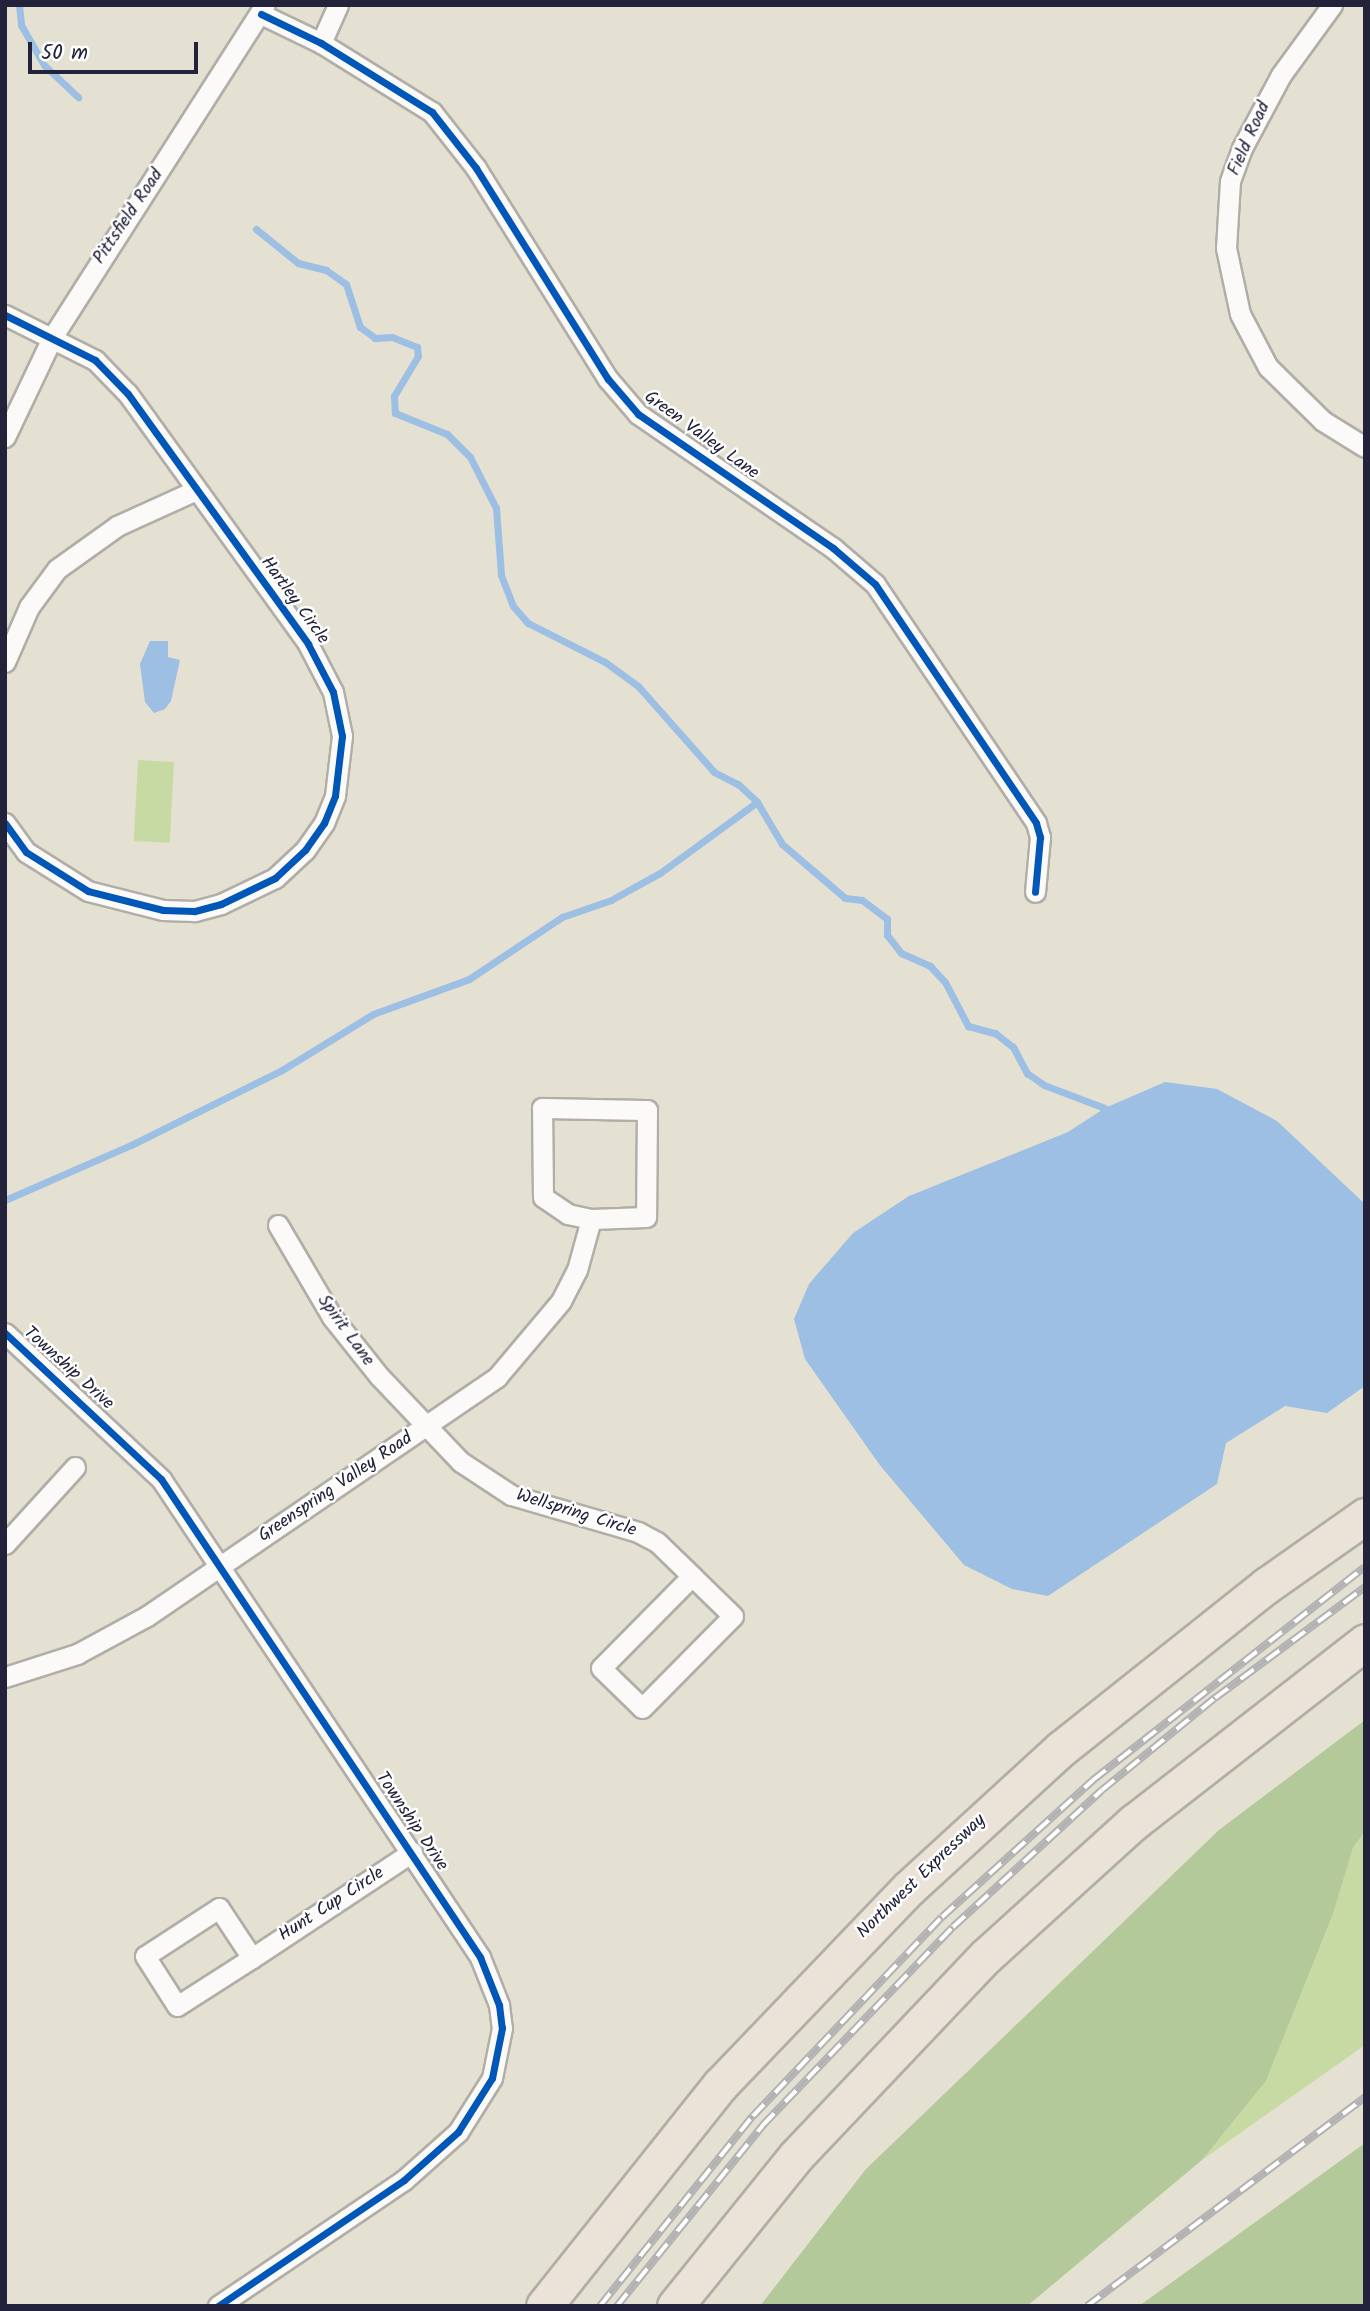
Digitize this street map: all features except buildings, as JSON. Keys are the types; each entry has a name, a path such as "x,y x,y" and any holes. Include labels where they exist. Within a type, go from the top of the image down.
{"highway":[{"name":"Northwest Expressway","path":"544,2306 720,2085 909,1888 1062,1748 1267,1585 1365,1516"},
{"path":"674,2306 796,2156 986,1956 1134,1822 1365,1642"}],"street":[{"path":"321,43 338,5"},
{"name":"Field Road","path":"1332,5 1281,75 1242,148 1230,181 1226,248 1240,314 1268,367 1323,421 1365,447"},
{"name":"Green Valley Lane","path":"263,10 410,96 454,135 589,351 638,414 833,548 875,584 1036,823 1040,837 1035,892"},
{"name":"Pittsfield Road","path":"5,437 53,336 263,10"},
{"name":"Hartley Circle","path":"5,315 53,336 113,376 194,491 308,644 333,692 342,736 340,763 324,823 292,865 275,878 221,904 194,911 126,903 88,891 26,852 5,823"},
{"path":"5,662 29,607 57,569 117,526 194,491"},
{"path":"542,1108 647,1110 646,1217 591,1219 568,1214 543,1197 542,1108"},
{"name":"Greenspring Valley Road","path":"5,1677 102,1642 220,1566 497,1377 543,1328 577,1270 591,1219"},
{"name":"Spirit Lane","path":"278,1225 332,1317 379,1376 427,1427"},
{"name":"Township Drive","path":"5,1334 135,1450 160,1479 412,1852 480,1957 493,1985 502,2028 492,2078 473,2111 436,2154 218,2306"},
{"name":"Wellspring Circle","path":"427,1427 486,1482 511,1495 638,1532 657,1542 692,1576 733,1616 642,1708 601,1668 692,1576"},
{"path":"5,1544 75,1466"},
{"name":"Hunt Cup Circle","path":"252,1958 219,1908 145,1956 177,2006 252,1958 412,1852"}],"green space":[{"path":"138,760 174,762 170,843 134,841"},
{"path":"1365,1720 1365,1831 1353,1848 1333,1914 1266,2081 1202,2160 1027,2306 760,2306 866,2169 1219,1830"},
{"path":"1365,1831 1365,2045 1202,2160 1266,2081 1333,1914 1353,1848"},
{"path":"1365,2143 1365,2306 1139,2306"}],"water":[{"path":"150,641 168,641 168,657 180,660 171,701 165,709 154,713 145,702 140,664"},
{"path":"1165,1082 1217,1089 1277,1121 1365,1204 1365,1386 1327,1413 1285,1406 1226,1443 1217,1484 1048,1596 1012,1589 964,1565 879,1464 805,1359 794,1319 809,1284 853,1233 909,1196 1068,1132 1105,1108"}],"waterway":[{"path":"19,5 21,25 44,65 78,97"},
{"path":"256,229 298,263 326,270 346,284 360,327 375,338 392,337 417,347 418,356 394,396 395,413 447,434 470,457 496,508 501,575 513,606 528,623 605,662 638,686 714,772 738,784 757,802 782,844 845,898 862,900 887,919 887,935 901,953 930,966 945,982 968,1026 995,1033 1013,1047 1027,1073 1044,1085 1105,1108"},
{"path":"5,1200 131,1145 282,1070 373,1014 469,979 562,917 611,900 660,873 757,802"}],"railway":[{"path":"600,2306 753,2116 942,1917 1093,1780 1365,1567"},
{"path":"617,2306 763,2125 953,1927 1102,1790 1215,1698 1365,1587"},
{"path":"1087,2306 1365,2097"}],"cycle path":[{"path":"261,14 321,43 432,112 476,168 608,379 638,414 833,548 875,584 1036,823 1040,837 1035,892"},
{"path":"5,315 95,360 128,394 308,644 333,692 342,736 335,796 324,823 305,850 275,878 221,904 194,911 163,910 88,891 26,852 5,823"},
{"path":"5,1333 161,1479 480,1957 499,2005 502,2028 492,2078 458,2132 404,2180 218,2306"}]}
